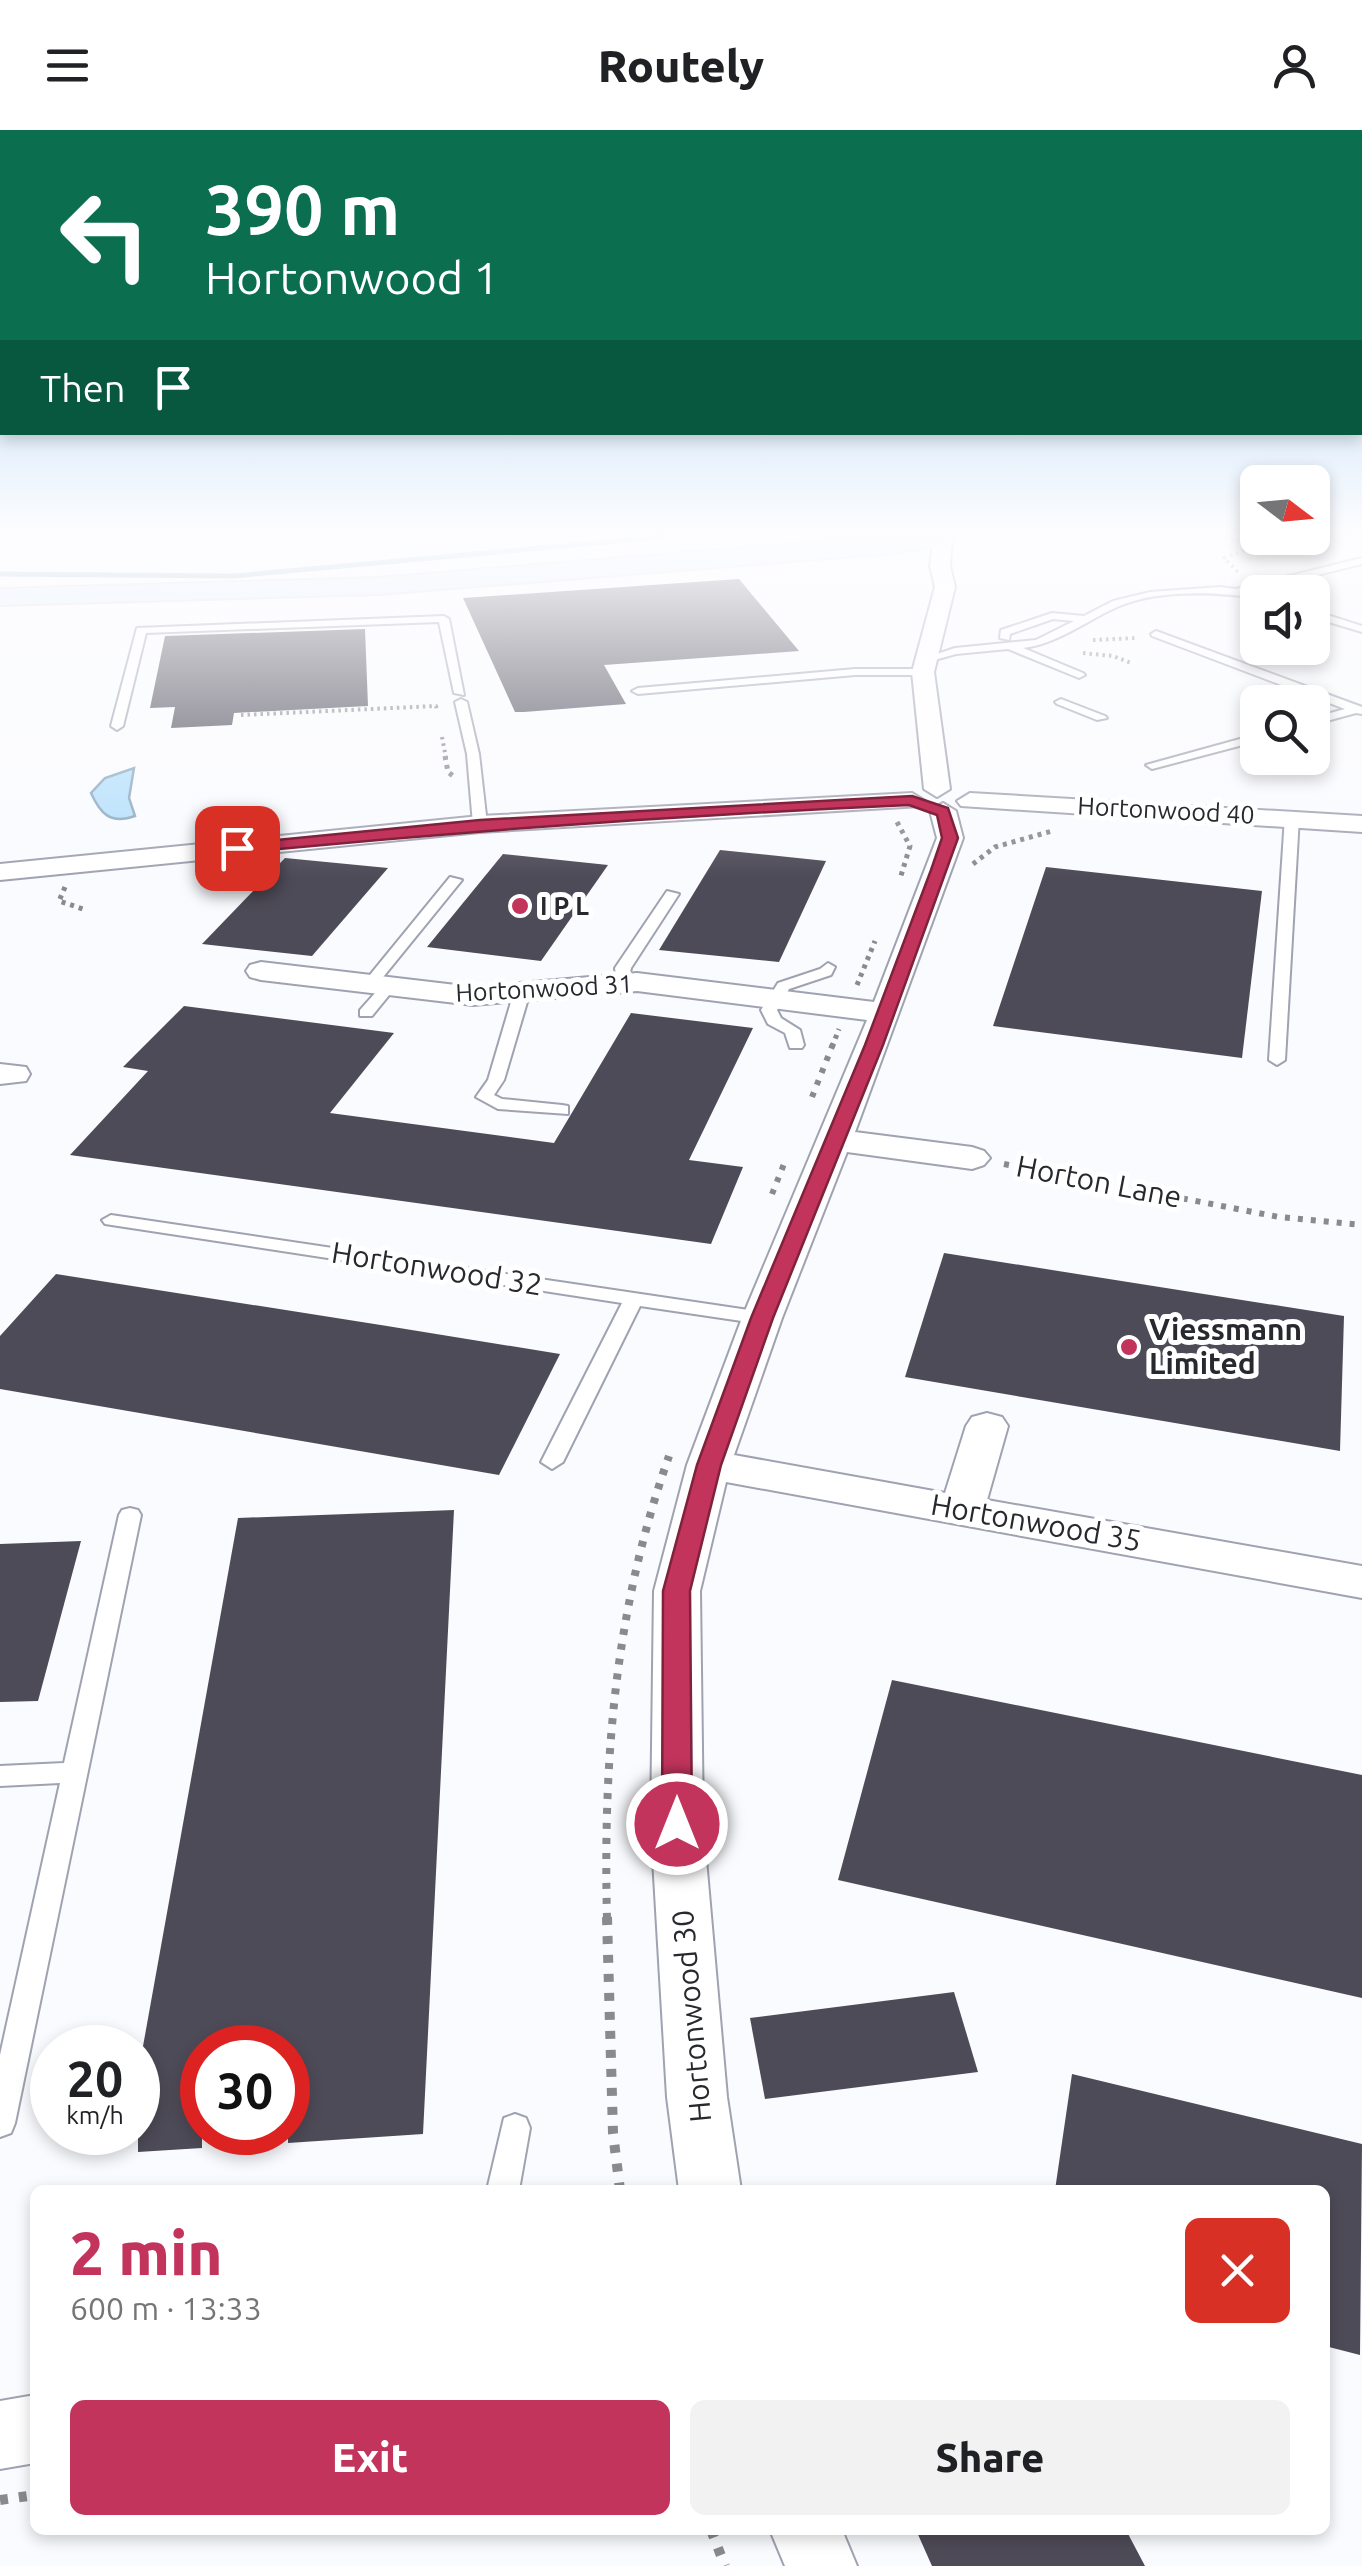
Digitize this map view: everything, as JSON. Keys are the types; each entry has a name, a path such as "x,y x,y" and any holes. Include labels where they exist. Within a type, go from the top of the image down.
{"street":[{"name":"Hortonwood 30","path":"709,2185 697,2097 677,1824 676,1591 709,1465 762,1318 836,1140 871,999 950,838 930,803 928,651"},
{"name":"Hortonwood 40","path":"0,872 480,824 930,803 1292,817 1362,824"},
{"name":"Hortonwood 31","path":"261,972 375,994 473,996 522,992 564,980 776,1001 871,999"},
{"path":"836,1140 972,1158"},
{"path":"962,1510 987,1426"},
{"name":"Hortonwood 35","path":"709,1465 1362,1582"},
{"path":"0,2435 30,2430"},
{"path":"808,2535 820,2566"}],"lane":[{"path":"117,726 136,651"},
{"path":"451,651 472,754 480,824"},
{"path":"926,657 951,651"},
{"path":"638,691 855,672 957,651"},
{"path":"1025,651 1079,676"},
{"path":"1201,651 1359,710"},
{"path":"1060,702 1101,718"},
{"path":"1330,717 1359,710"},
{"path":"1152,765 1240,742"},
{"path":"1277,1060 1292,817"},
{"path":"375,994 454,880"},
{"path":"622,983 623,968 672,894"},
{"path":"796,1045 792,1030 774,1021 769,1010 783,986 826,972 828,967"},
{"path":"522,992 496,1080 484,1097 498,1104 562,1110"},
{"name":"Hortonwood 32","path":"111,1220 762,1318"},
{"path":"552,1462 634,1299"},
{"path":"0,2123 130,1515"},
{"path":"0,1776 77,1772"},
{"path":"504,2185 516,2128"}],"path":[{"path":"241,715 436,706 438,718"},
{"path":"440,730 448,772 457,780"},
{"path":"896,891 910,846 900,825 930,803"},
{"path":"69,876 59,901 83,908"},
{"path":"871,999 876,939"},
{"name":"Horton Lane","path":"972,1158 1278,1217 1362,1225"},
{"path":"0,2500 30,2496"},
{"path":"714,2535 725,2566"}],"water":[{"path":"134,768 129,798 135,816 112,818 98,806 91,793 105,778"}],"building":[{"path":"162,651 366,651 368,706 234,713 232,725 171,728 175,707 150,708"},
{"path":"487,651 799,651 604,665 626,704 515,712"},
{"path":"720,850 826,861 779,962 659,950"},
{"name":"I P L","path":"503,854 608,865 541,961 427,947"},
{"path":"285,858 388,868 312,956 202,944"},
{"path":"1046,867 1262,891 1242,1058 993,1026"},
{"path":"184,1006 394,1033 330,1113 554,1143 631,1013 753,1028 689,1160 743,1167 711,1244 70,1155 148,1071 123,1067"},
{"name":"Viessmann Limited","path":"944,1253 1344,1316 1340,1451 905,1377"},
{"path":"56,1274 560,1354 499,1475 0,1389 0,1336"},
{"path":"454,1510 423,2134 310,2142 310,2025 180,2025 180,2149 160,2151 160,2025 147,2025 238,1518"},
{"path":"81,1541 38,1701 0,1702 0,1544"},
{"path":"892,1680 1362,1775 1362,1998 838,1880"},
{"path":"954,1992 978,2072 765,2099 750,2018"},
{"path":"1072,2074 1362,2144 1360,2355 1330,2347 1330,2185 1056,2185"},
{"path":"918,2535 1129,2535 1145,2566 932,2566"}],"place":[{"name":"I P L","path":"520,906"},
{"name":"Viessmann Limited","path":"1129,1347"}],"route":[{"path":"237,848 480,824 882,800 912,800 926,809 943,811 950,838 939,870 874,1045 762,1318 709,1465 676,1591 677,1824"}]}
